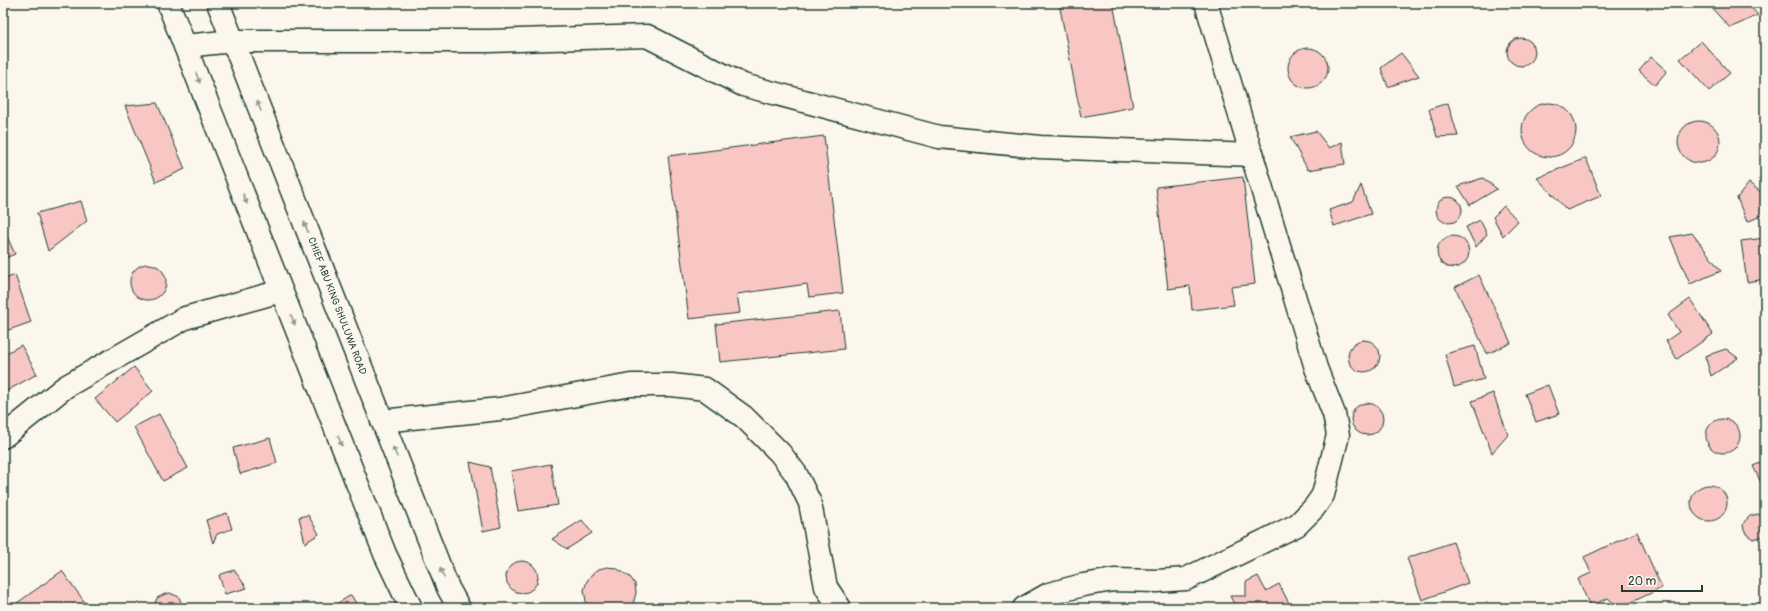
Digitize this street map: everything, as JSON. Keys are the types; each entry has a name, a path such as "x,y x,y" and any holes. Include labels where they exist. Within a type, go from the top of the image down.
{"street":[{"path":"168,3 385,554 411,608"},
{"name":"CHIEF ABU KING SHULUWA ROAD","path":"218,3 448,588 459,608"},
{"path":"1024,608 1049,594 1083,585 1114,580 1157,581 1186,578 1297,525 1314,508 1323,495 1336,450 1338,435 1336,421 1316,368 1206,3"},
{"path":"185,46 233,41 489,41 647,36 743,85 939,137 1040,147 1253,155"},
{"path":"3,437 65,387 185,318 281,291"},
{"path":"382,421 500,409 632,385 672,385 705,389 744,417 780,453 796,474 810,503 826,587 840,608"}],"building":[{"path":"1059,3 1113,3 1133,107 1081,117"},
{"path":"1707,3 1747,3 1758,15 1730,28"},
{"path":"1521,38 1531,42 1535,52 1531,62 1521,66 1511,62 1507,52 1511,42"},
{"path":"1701,41 1730,73 1709,91 1680,59"},
{"path":"1304,48 1312,48 1319,51 1325,57 1328,68 1325,79 1319,85 1312,88 1304,88 1297,85 1291,79 1288,72 1288,64 1291,57 1297,51"},
{"path":"1401,53 1419,76 1388,87 1381,68"},
{"path":"1651,57 1667,71 1655,85 1639,71"},
{"path":"157,103 185,169 156,182 125,106"},
{"path":"1448,103 1458,136 1437,137 1429,109"},
{"path":"1544,103 1554,103 1564,107 1572,115 1576,125 1576,135 1572,145 1564,153 1554,157 1544,157 1534,153 1526,145 1522,135 1522,125 1526,115 1534,107"},
{"path":"1695,121 1703,121 1711,124 1717,130 1720,142 1717,154 1711,160 1703,163 1695,163 1687,160 1681,154 1678,146 1678,138 1681,130 1687,124"},
{"path":"1316,131 1329,148 1342,142 1345,164 1308,170 1290,137"},
{"path":"824,136 843,293 809,297 807,284 737,294 740,313 689,319 668,156"},
{"path":"1586,158 1601,196 1567,210 1537,178"},
{"path":"1243,177 1255,284 1231,287 1234,305 1192,310 1190,286 1168,289 1156,187"},
{"path":"1483,178 1497,189 1470,205 1458,186"},
{"path":"1749,183 1761,192 1765,190 1765,214 1747,222 1737,198"},
{"path":"1361,185 1371,214 1334,226 1329,210 1353,202"},
{"path":"1449,197 1458,201 1462,210 1458,219 1449,223 1440,219 1436,210 1440,201"},
{"path":"81,201 87,221 48,251 37,213"},
{"path":"1504,206 1518,221 1503,236 1493,217"},
{"path":"1480,220 1487,234 1476,247 1466,227"},
{"path":"3,228 15,254 3,259"},
{"path":"1692,233 1721,271 1690,284 1670,237"},
{"path":"1450,236 1456,236 1465,240 1469,252 1465,264 1456,268 1450,268 1441,264 1437,255 1437,249 1441,240"},
{"path":"1765,238 1765,279 1747,282 1741,241"},
{"path":"152,264 161,269 165,275 165,289 161,295 152,300 144,300 135,295 131,289 130,278 135,269 141,265"},
{"path":"15,275 31,322 3,332 3,280"},
{"path":"1479,275 1511,343 1487,354 1455,287"},
{"path":"1690,299 1713,334 1677,359 1666,341 1679,332 1668,315"},
{"path":"840,311 844,349 720,362 716,324"},
{"path":"1361,340 1367,340 1377,347 1380,356 1379,362 1373,369 1367,372 1361,372 1351,365 1348,359 1348,353 1355,343"},
{"path":"21,345 37,374 3,393 3,355"},
{"path":"1475,346 1484,379 1454,387 1445,354"},
{"path":"1726,349 1738,358 1711,376 1705,356"},
{"path":"134,367 153,391 115,422 95,399"},
{"path":"1548,385 1559,414 1536,422 1525,394"},
{"path":"1493,393 1508,435 1492,453 1472,401"},
{"path":"1364,403 1370,403 1380,410 1383,419 1382,425 1376,432 1370,435 1364,435 1354,428 1351,422 1351,416 1358,406"},
{"path":"159,414 188,468 163,481 134,427"},
{"path":"1720,419 1726,419 1735,424 1739,430 1739,442 1735,448 1726,453 1720,453 1711,448 1706,439 1706,433 1711,424"},
{"path":"270,438 277,463 240,474 233,448"},
{"path":"1765,461 1765,491 1753,466"},
{"path":"470,462 490,467 501,527 483,531"},
{"path":"551,464 558,505 518,511 511,471"},
{"path":"1709,485 1722,490 1727,503 1722,516 1709,521 1696,516 1691,503 1696,490"},
{"path":"227,513 232,529 217,534 213,543 206,520"},
{"path":"1758,514 1765,517 1765,536 1753,539 1746,534 1743,526 1744,522 1750,516"},
{"path":"308,515 319,534 305,543 299,517"},
{"path":"582,520 592,533 567,549 552,539"},
{"path":"1637,532 1662,588 1619,608 1608,598 1590,606 1578,579 1591,573 1584,557"},
{"path":"1453,542 1468,583 1422,600 1407,558"},
{"path":"522,561 533,566 538,577 533,588 522,593 511,588 506,577 511,566"},
{"path":"607,567 616,568 630,577 635,584 636,593 632,608 587,607 584,590 587,581 592,574 599,569"},
{"path":"234,570 247,588 225,594 219,575"},
{"path":"62,571 89,608 21,608 17,603"},
{"path":"1258,576 1266,591 1279,584 1290,605 1284,608 1236,608 1230,596 1246,596 1246,582"},
{"path":"170,593 179,597 183,608 153,608 157,598"},
{"path":"351,595 359,608 330,608"}]}
